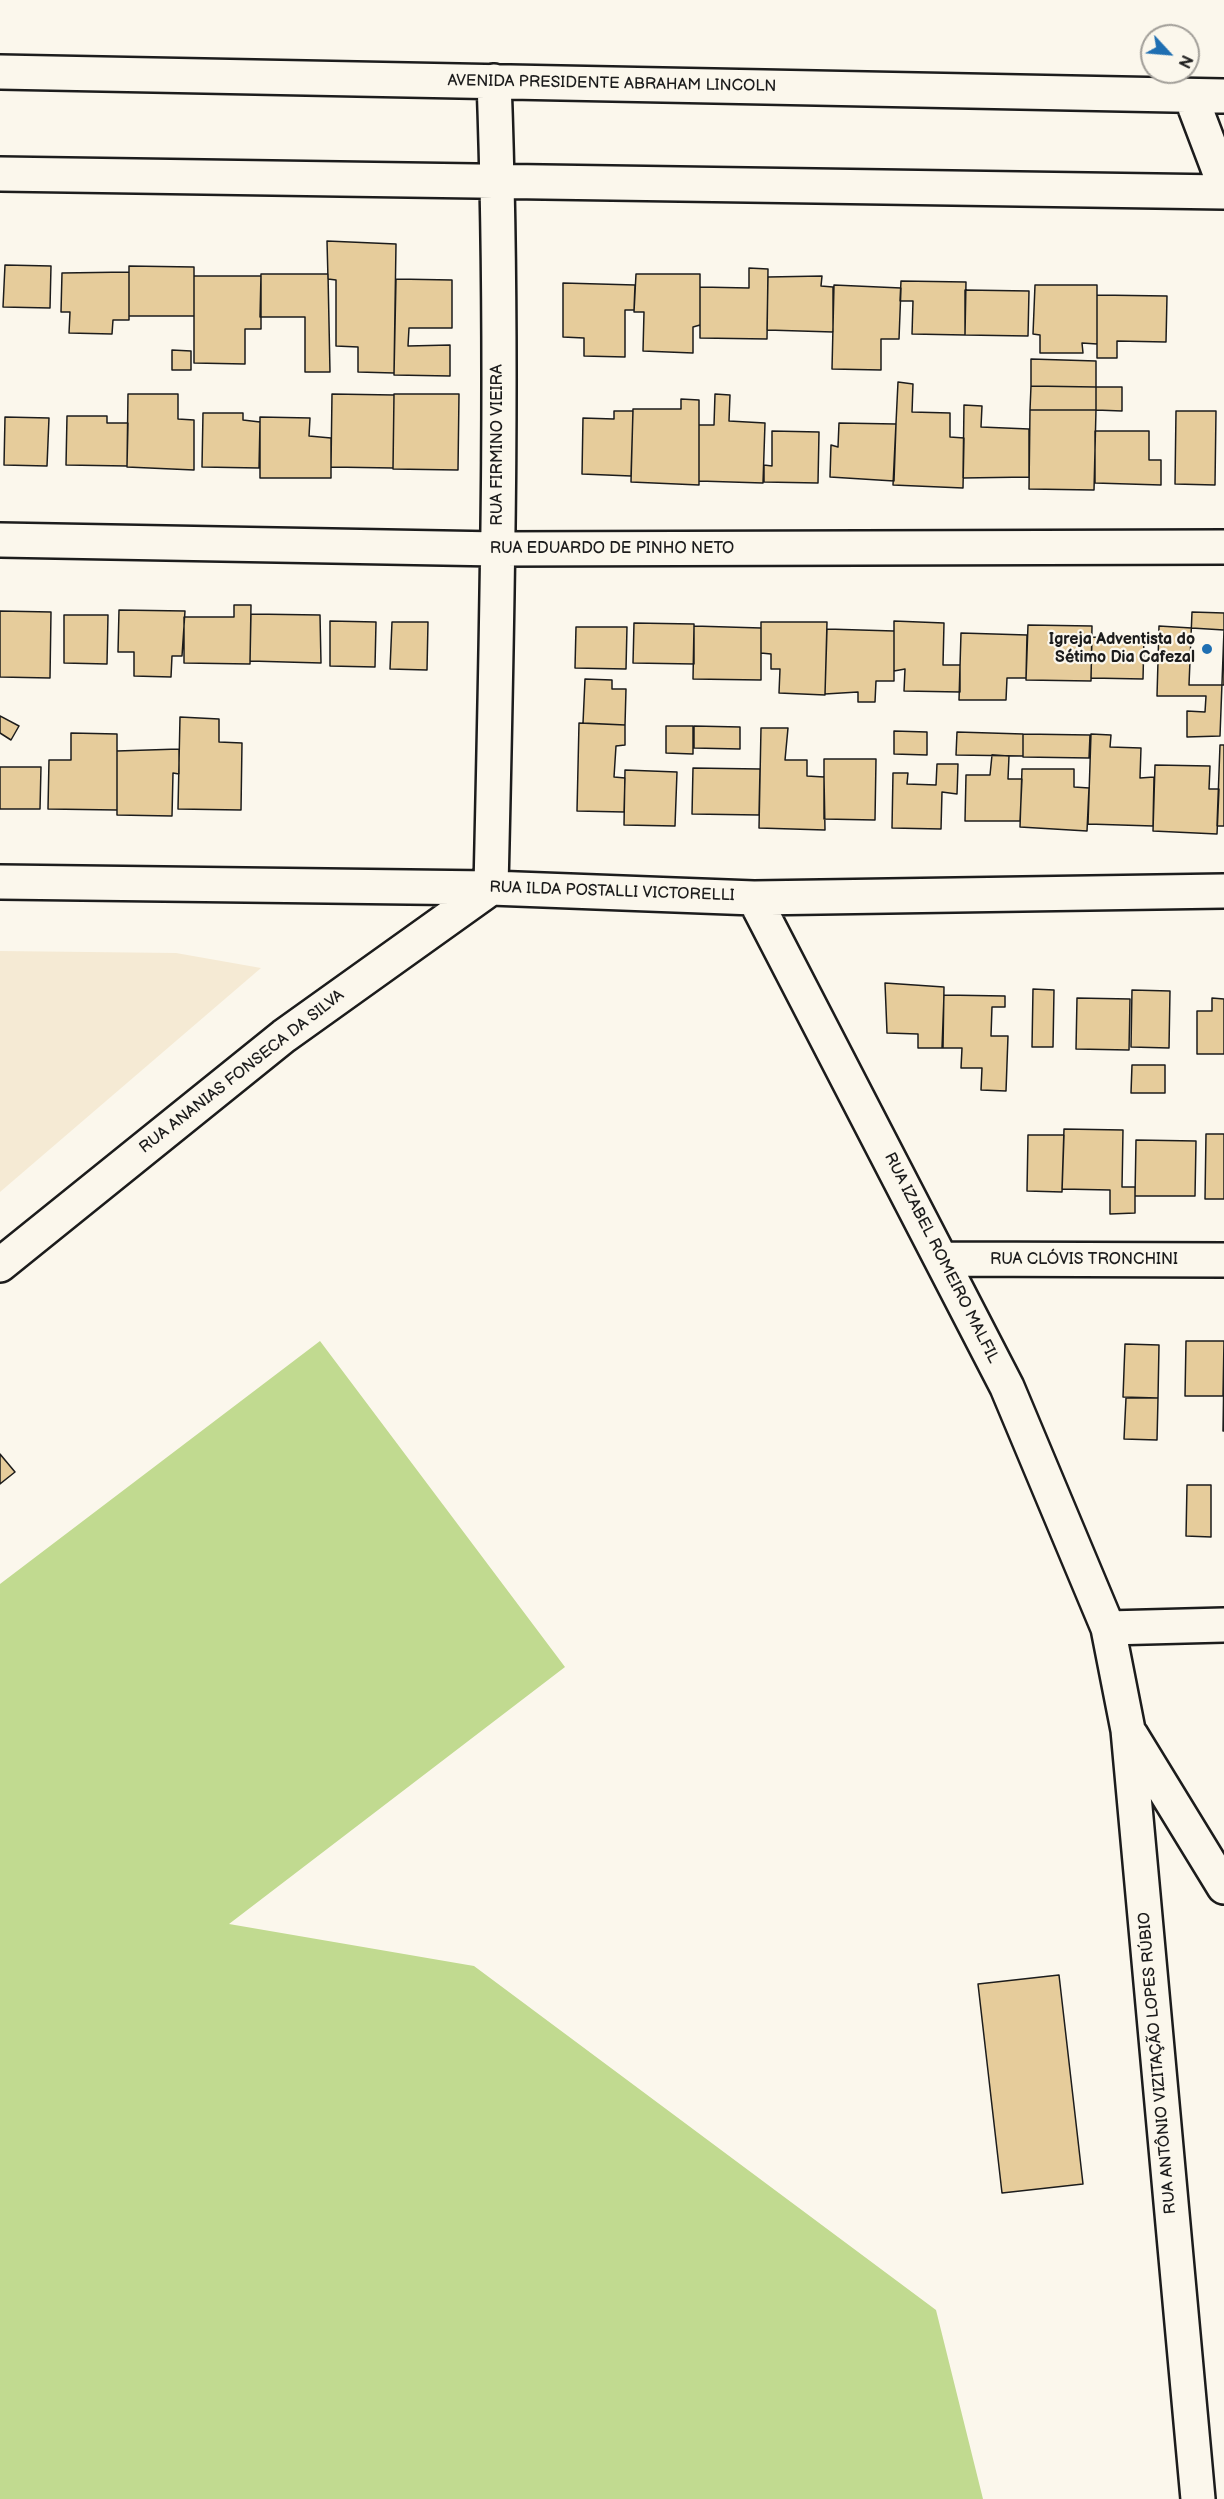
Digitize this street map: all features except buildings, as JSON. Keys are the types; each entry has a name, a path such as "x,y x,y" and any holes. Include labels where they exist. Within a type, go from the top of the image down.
{"street":[{"name":"AVENIDA PRESIDENTE ABRAHAM LINCOLN","path":"0,72 1224,96"},
{"name":"RUA FIRMINO VIEIRA","path":"491,888 498,549 498,182 494,81"},
{"path":"1191,97 1224,183"},
{"path":"0,174 1224,192"},
{"name":"RUA EDUARDO DE PINHO NETO","path":"0,540 498,549 1224,547"},
{"name":"RUA ILDA POSTALLI VICTORELLI","path":"0,882 491,888 754,898 1224,891"},
{"name":"RUA ANANIAS FONSECA DA SILVA","path":"0,1265 284,1036 491,888"},
{"name":"RUA IZABEL ROMEIRO MALFIL","path":"754,898 943,1259 1007,1387 1108,1628"},
{"name":"RUA CLÓVIS TRONCHINI","path":"943,1259 1224,1260"},
{"path":"1108,1628 1224,1625"},
{"name":"RUA ANTÔNIO VIZITAÇÃO LOPES RÚBIO","path":"1108,1628 1128,1730 1198,2499"},
{"path":"1128,1730 1224,1887"}],"shaded area":[{"path":"0,951 176,953 261,968 0,1192"}],"green space":[{"path":"320,1341 565,1667 229,1924 474,1966 936,2310 983,2499 0,2499 0,1584"}],"place":[{"name":"Igreja Adventista do Sétimo Dia Cafezal","path":"1207,649"}]}
